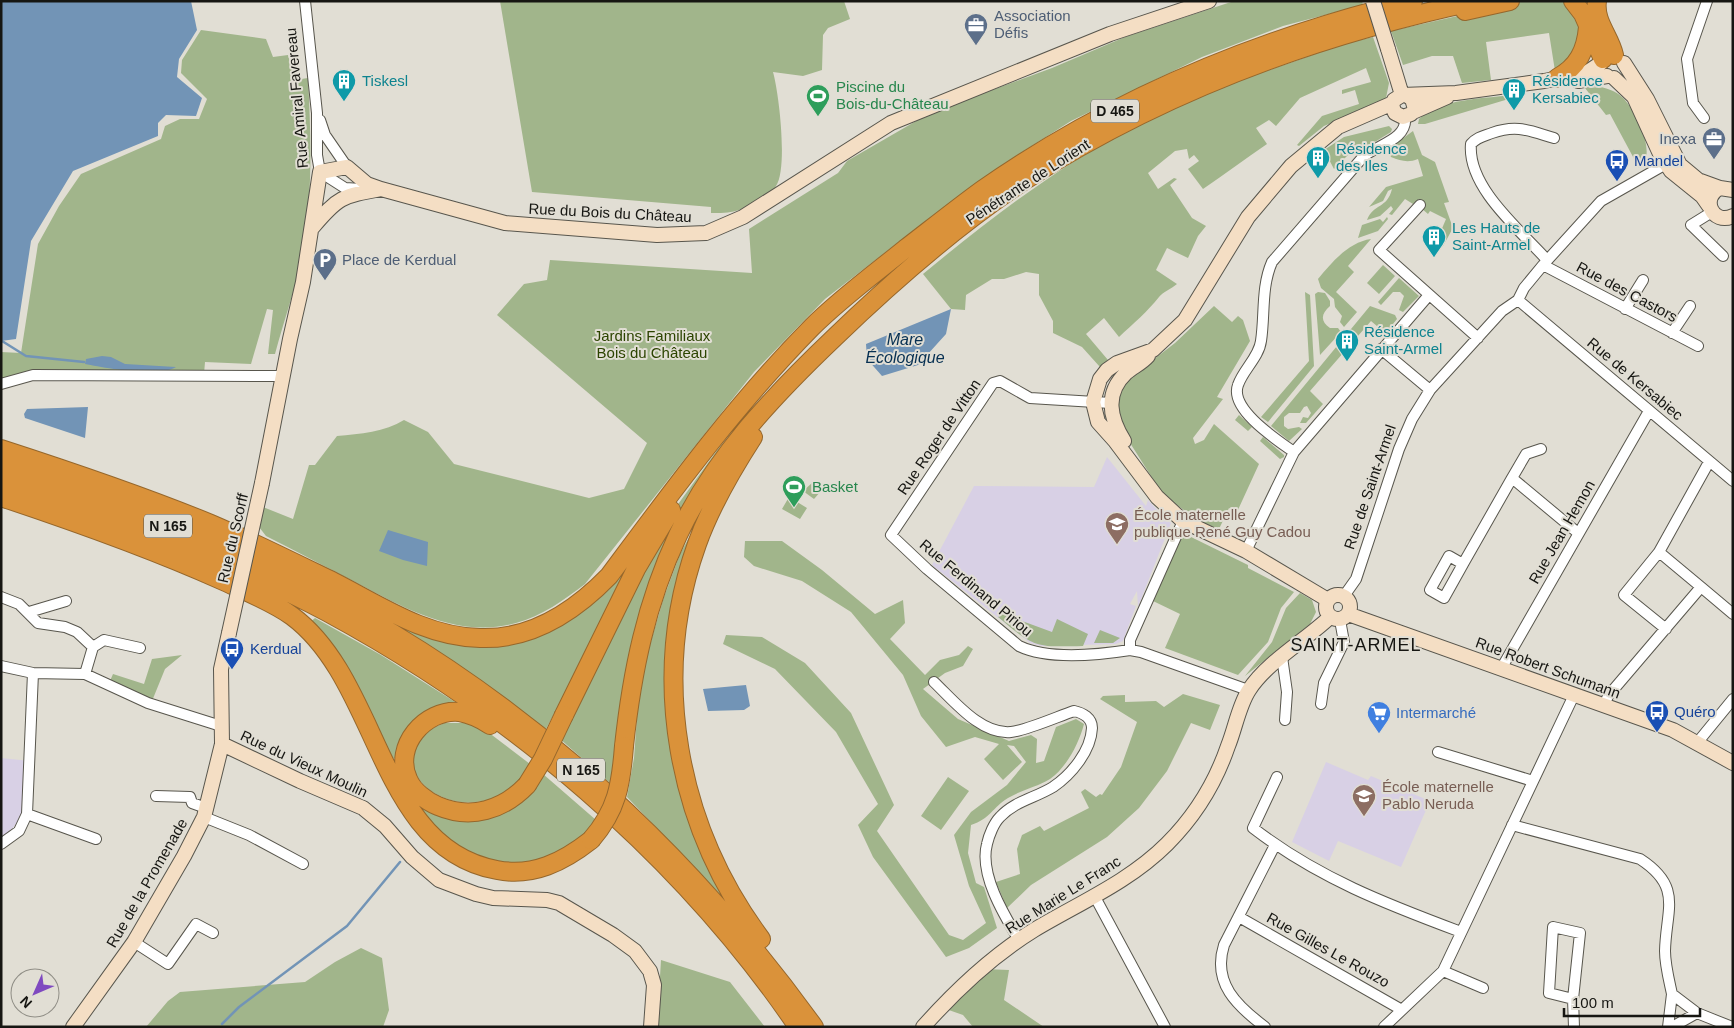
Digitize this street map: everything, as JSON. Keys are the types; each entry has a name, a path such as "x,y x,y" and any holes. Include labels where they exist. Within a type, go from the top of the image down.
{"highway":[{"path":"1369,7 1400,1"},
{"name":"Pénétrante de Lorient","path":"853,291 982,190 1084,128 1203,68 1369,7 1413,1"},
{"name":"Pénétrante de Lorient","path":"814,357 873,300 924,257 1022,183 1091,141 1169,101 1251,66 1369,27 1477,1"},
{"path":"1323,41 1510,1"},
{"path":"1573,1 1583,14 1588,27 1611,66"},
{"path":"1597,1 1596,11 1599,21 1612,42 1611,66"},
{"path":"1551,80 1573,67 1582,53 1588,27"},
{"path":"1,449 138,496 211,524 420,626 451,635 481,638 525,632 550,623 592,594 609,576 704,450 766,374 814,325 853,291"},
{"path":"540,752 519,745 480,719 459,712 449,712 430,719 419,727 406,749 405,770 414,789 432,804 450,811 467,813 489,810 508,801 527,784 543,759 636,569 681,494 752,402 832,317 853,291"},
{"path":"1,497 166,556 261,598 292,616 314,637 339,669 363,712 389,770 410,810 437,842 469,863 508,872 526,871 560,862 591,840 607,818 616,801 621,785 628,704 640,639 658,583 678,534 723,459 773,398 814,357"},
{"path":"789,992 780,963 753,928 726,885 709,850 692,806 677,743 673,677 680,606 697,544 708,516 726,480 756,433 814,357"},
{"name":"N 165","path":"1,467 133,512 277,572 379,627 438,663 559,751 631,814 714,901 789,992 814,1027"},
{"name":"N 165","path":"1,480 201,553 325,612 432,674 540,752 580,786 663,864 734,944 798,1027"}],"street":[{"name":"Rue Amiral Favereau","path":"290,339 313,227 317,180 320,172 317,155 317,113 305,1"},
{"name":"Rue du Bois du Château","path":"317,113 325,135 347,167 367,184 380,190 505,223 657,235 706,233 743,217 891,123 1110,34 1208,1"},
{"path":"1704,118 1693,104 1687,59 1707,1"},
{"path":"1294,452 1245,411 1238,400 1237,386 1261,344 1267,274 1272,262 1363,157 1374,148 1397,137 1406,123 1388,49 1369,7"},
{"path":"1157,497 1114,425 1111,403 1114,388 1120,380 1170,336 1196,304 1237,234 1291,166 1338,127 1403,106 1456,93 1551,80 1611,66"},
{"path":"1611,66 1637,102 1666,164 1677,177 1702,196 1710,209 1720,218 1733,216"},
{"path":"1611,66 1647,99 1680,165 1698,180 1727,189"},
{"path":"1545,262 1479,182 1470,151 1471,144 1476,138 1508,128 1517,127 1554,138"},
{"name":"Rue de Saint-Armel","path":"1344,596 1356,579 1399,448 1412,419 1430,390 1502,311 1518,300 1524,288 1545,262 1601,200 1666,164"},
{"path":"320,172 347,167"},
{"name":"Rue du Bois du Château","path":"320,172 345,188 380,190"},
{"path":"1723,256 1691,225 1710,209 1711,194 1727,189"},
{"name":"Rue du Bois du Château","path":"313,227 329,208 349,195 380,190"},
{"path":"1420,205 1379,250 1478,338"},
{"name":"Rue des Castors","path":"1545,262 1625,308 1698,346"},
{"path":"1625,308 1643,280"},
{"path":"1246,551 1294,452 1429,295"},
{"name":"Rue de Kersabiec","path":"1518,300 1733,482"},
{"path":"1672,333 1690,306"},
{"name":"Rue du Scorff","path":"222,744 220,726 221,669 262,483 290,339"},
{"path":"1381,349 1430,390"},
{"path":"1153,350 1117,363 1107,370 1100,379 1093,402 1098,422 1115,440 1157,497 1183,521 1246,551 1328,600"},
{"path":"1,384 33,375 284,376"},
{"name":"Rue Roger de Vitton","path":"891,534 993,383 1000,381 1030,398 1111,403"},
{"name":"Rue Jean Hemon","path":"1501,669 1649,411"},
{"path":"1463,564 1526,454 1541,450"},
{"path":"1666,629 1624,595 1659,552 1710,462"},
{"path":"1512,478 1578,533"},
{"path":"1130,650 1130,640 1183,521"},
{"name":"Rue Ferdinand Piriou","path":"891,534 927,569 1019,646 1032,652 1046,655 1130,650 1141,652 1248,690"},
{"path":"1659,552 1733,614"},
{"path":"1604,706 1608,696 1701,587"},
{"path":"1321,704 1324,683 1344,642 1339,617 1326,607 1328,600 1335,595 1344,596 1350,604 1339,617"},
{"path":"1,597 19,604 38,623 65,627 77,632 93,647"},
{"path":"29,612 66,601"},
{"name":"Rue Robert Schumann","path":"1339,617 1501,669 1673,730 1733,763"},
{"name":"Rue Marie Le Franc","path":"924,1027 964,984 1019,940 1094,898 1166,846 1188,822 1207,794 1225,756 1248,690 1282,657 1339,617"},
{"path":"85,674 93,647 104,640 140,648"},
{"path":"1282,657 1287,692 1285,720"},
{"path":"1,666 33,673 85,674 148,703 220,726"},
{"path":"1,844 19,831 27,814 33,673"},
{"path":"934,682 976,720 997,730 1011,732 1074,711 1086,716 1091,724 1091,736 1079,762 1053,787 1014,805 998,818 986,846 986,860 992,886 998,903 1019,940"},
{"path":"1384,1027 1443,971 1574,695"},
{"path":"1697,743 1733,699"},
{"name":"Rue de la Promenade","path":"73,1027 134,942 184,856 205,812 222,744"},
{"name":"Rue du Vieux Moulin","path":"222,744 362,808 385,826 412,857 440,880 476,894 493,898 547,900 559,903 612,934 636,951 650,971 654,985 651,1027"},
{"path":"1438,752 1533,781"},
{"path":"1277,777 1253,828 1275,845 1360,894 1461,932"},
{"path":"156,796 190,797 192,803 205,812 303,864"},
{"path":"27,814 96,839"},
{"path":"1512,825 1640,859 1659,874 1666,883 1670,902 1666,926 1665,955 1672,994 1668,1027"},
{"path":"1265,1027 1237,1004 1222,978 1222,950 1275,845"},
{"path":"1094,898 1164,1027"},
{"name":"Rue Gilles Le Rouzo","path":"1239,917 1402,1010"},
{"path":"134,942 168,964 196,924 213,933"},
{"path":"1573,999 1548,993 1553,927 1580,933 1573,999 1574,1027"},
{"path":"1443,971 1483,988"},
{"path":"1672,994 1697,1013 1728,1026"},
{"path":"1672,1027 1697,1013"}],"shaded area":[{"path":"1107,457 1146,506 1148,500 1159,512 1158,514 1171,523 1138,607 1137,591 1130,604 1136,606 1123,641 1116,644 1042,646 1030,643 932,565 974,486 1094,487"},
{"path":"1,758 30,761 25,802 20,818 13,828 1,838"},
{"name":"École maternelle Pablo Neruda","path":"1326,762 1368,780 1371,776 1430,801 1401,867 1338,841 1329,861 1292,842"}],"green space":[{"path":"500,1 844,1 850,19 828,28 823,35 822,70 803,76 773,72 778,96 782,148 780,177 775,187 740,210 727,213 711,213 711,207 532,192"},
{"name":"Jardins Familiaux Bois du Château","path":"1234,1 1362,1 1363,5 1283,26 1202,57 1071,121 1005,163 940,210 825,299 754,372 585,584 544,612 516,623 494,627 472,627 430,618 390,600 266,536 259,527 263,507 293,519 309,465 315,465 337,436 381,430 404,420 428,432 454,464 589,498 624,489 647,443 497,315 524,284 547,280 550,260 752,273 749,229 838,173 847,161 930,113 1052,68 1125,37"},
{"path":"1524,1 1566,1 1583,26 1578,54 1555,71 1549,33 1486,42 1491,80 1462,83 1453,56 1432,56 1403,65 1391,31"},
{"path":"201,30 266,39 273,57 288,55 295,80 308,78 310,164 306,229 297,276 275,354 268,354 273,310 267,309 251,364 205,362 204,374 1,381 1,352 21,353 38,244 59,206 81,174 161,139 165,126 180,119 199,119 207,99 181,73 182,60"},
{"path":"1373,37 1389,83 1386,98 1380,103 1324,126 1299,146 1297,145 1322,116 1359,104 1355,90 1342,94 1342,90 1371,82 1366,68 1300,98 1276,126 1269,120 1256,128 1267,144 1203,189 1188,169 1199,161 1194,155 1189,159 1187,149 1175,151 1148,173 1158,189 1174,178 1177,179 1170,185 1192,218 1206,226 1198,236 1188,258 1167,248 1156,270 1177,284 1161,295 1119,337 1104,318 1086,334 1108,360 1100,367 1082,347 1053,333 1053,321 1039,295 1039,274 1026,272 1004,279 992,279 966,295 965,310 951,309 923,274 1030,191 1074,162 1132,129 1224,87 1330,49"},
{"path":"1601,87 1615,92 1622,97 1638,121 1643,132 1647,153 1645,162 1639,168 1610,114 1606,115 1585,88"},
{"path":"1511,95 1512,98 1425,124 1418,124 1419,119 1428,112 1451,103"},
{"path":"1389,126 1392,129 1391,132 1365,148 1359,144 1334,169 1324,150 1344,137"},
{"path":"1413,131 1422,155 1435,162 1449,202 1444,203 1453,228 1443,246 1440,247 1438,238 1446,219 1430,211 1428,214 1421,208 1424,204 1419,199 1413,204 1405,199 1392,215 1389,214 1393,209 1391,206 1380,216 1367,220 1373,211 1384,203 1390,195 1392,189 1388,191 1383,201 1369,207 1386,187 1423,176 1418,159 1411,161 1401,160 1391,157 1389,152 1391,147"},
{"path":"1387,217 1388,219 1378,231 1358,238 1362,225 1380,219 1383,222"},
{"path":"1371,239 1348,266 1354,272 1336,292 1357,312 1344,327 1340,322 1342,316 1335,307 1334,299 1321,288 1318,279 1348,248"},
{"path":"1383,265 1395,276 1379,294 1367,283"},
{"path":"1399,278 1419,296 1403,312 1399,310 1404,296 1400,292 1393,292 1381,305 1378,302"},
{"path":"1305,292 1310,295 1314,366 1268,422 1261,417 1309,361"},
{"path":"1318,292 1325,293 1330,301 1330,306 1323,315 1323,320 1330,328 1338,328 1341,332 1320,355 1315,294"},
{"path":"1214,306 1232,322 1238,316 1243,320 1250,341 1217,397 1223,399 1193,438 1195,444 1204,440 1214,424 1259,464 1237,512 1229,508 1219,529 1199,521 1163,495 1118,424 1117,393 1123,383 1175,343"},
{"path":"1370,306 1395,315 1397,319 1384,335 1384,332 1371,321 1310,391 1323,404 1306,423 1300,423 1303,417 1308,418 1311,413 1307,406 1300,413 1289,413 1284,417 1284,426 1288,429 1299,427 1302,429 1289,441 1271,426"},
{"path":"750,413 683,513 611,784 559,738 676,507 718,449"},
{"path":"1239,415 1252,427 1248,431 1235,420"},
{"path":"1263,437 1284,457 1280,459 1260,441"},
{"path":"812,483 821,491 814,499 803,491"},
{"path":"718,485 691,551 673,739 733,908 627,797 634,758 639,689 651,641 664,597 680,554"},
{"name":"Basket","path":"789,497 807,508 800,519 782,509"},
{"path":"652,529 546,729 464,669 335,591 426,635 549,629"},
{"path":"1187,535 1248,565 1248,568 1294,592 1281,608 1268,642 1238,675 1165,648 1180,614 1153,601 1181,538"},
{"path":"745,541 782,541 822,570 875,614 903,600 905,623 890,639 925,675 940,660 959,655 968,646 973,649 963,666 945,673 923,689 958,719 1009,741 1031,735 1037,739 1036,763 1044,761 1056,727 1076,719 1084,724 1072,754 1056,774 1045,782 1003,801 983,820 971,825 968,853 976,883 984,887 997,928 969,948 946,957 873,857 858,825 878,804 836,732 775,669 723,644 726,635 762,637 805,663 851,713 894,805 877,831 949,935 963,940 986,923 969,886 954,835 971,812 1007,785 1026,762 1014,746 1007,745 1022,762 1003,780 984,759 999,744 975,737 946,747 921,716 903,675 851,612 802,581 754,566 744,557"},
{"path":"1300,593 1312,600 1316,612 1310,624 1245,676 1272,642 1286,608"},
{"path":"1003,614 1052,632 1057,619 1088,634 1083,646 1036,644 1020,635 998,617"},
{"path":"315,618 381,655 463,707 438,710 400,758 390,759 308,624"},
{"path":"1100,630 1120,638 1113,643 1094,643"},
{"path":"182,655 165,669 152,701 110,681 113,674 144,684 152,659"},
{"path":"1183,694 1220,705 1210,730 1191,723 1167,771 1139,808 1107,837 1031,885 1007,908 996,882 1020,874 1017,849 1022,835 1040,826 1044,831 1089,808 1081,792 1085,789 1096,797 1100,794 1102,795 1121,767 1137,722 1100,699 1103,696 1125,695 1125,702 1156,701 1164,707"},
{"path":"444,723 468,723 484,729 530,764 521,780 497,797 475,802 454,801 436,794 422,783 414,769 414,752 426,733"},
{"path":"543,774 596,820 571,849 527,865 502,864 475,859 424,818 415,796 477,818"},
{"path":"948,777 969,791 941,830 921,816"},
{"path":"361,948 382,958 389,1010 383,1027 146,1027 168,1001 180,992 305,982 335,962"},
{"path":"661,960 730,982 765,1027 657,1027"},
{"path":"984,969 1009,970 1004,1000 1044,1027 973,1027 963,1015 943,1008"}],"water":[{"path":"1,1 191,1 197,30 179,59 177,77 202,98 196,116 166,115 158,123 158,136 73,171 31,241 16,339 1,341"},
{"name":"Mare Écologique","path":"951,309 946,334 918,365 882,376 867,359 866,344"},
{"path":"102,356 111,357 125,364 176,367 157,372 145,372 118,370 85,364 86,359"},
{"path":"88,407 85,438 25,418 24,414 27,409"},
{"path":"388,530 428,542 427,566 379,551"},
{"path":"746,685 750,706 744,710 708,711 703,689"}],"waterway":[{"path":"2,341 26,356 84,362"},
{"path":"222,1024 239,1007 347,926 400,862"}],"place":[{"name":"Association Défis","path":"976,46"},
{"name":"Tiskesl","path":"344,102"},
{"name":"Résidence Kersabiec","path":"1514,111"},
{"name":"Piscine du Bois-du-Château","path":"818,117"},
{"name":"Inexa","path":"1714,160"},
{"name":"Résidence des Iles","path":"1318,179"},
{"name":"Mandel","path":"1617,182"},
{"name":"Les Hauts de Saint-Armel","path":"1434,258"},
{"name":"Place de Kerdual","path":"325,281"},
{"name":"Résidence Saint-Armel","path":"1347,362"},
{"name":"Basket","path":"794,508"},
{"name":"École maternelle publique René Guy Cadou","path":"1117,545"},
{"name":"Kerdual","path":"232,670"},
{"name":"Quéro","path":"1657,733"},
{"name":"Intermarché","path":"1379,734"},
{"name":"École maternelle Pablo Neruda","path":"1364,817"}],"district":[{"name":"SAINT-ARMEL","path":"1356,645"}]}
